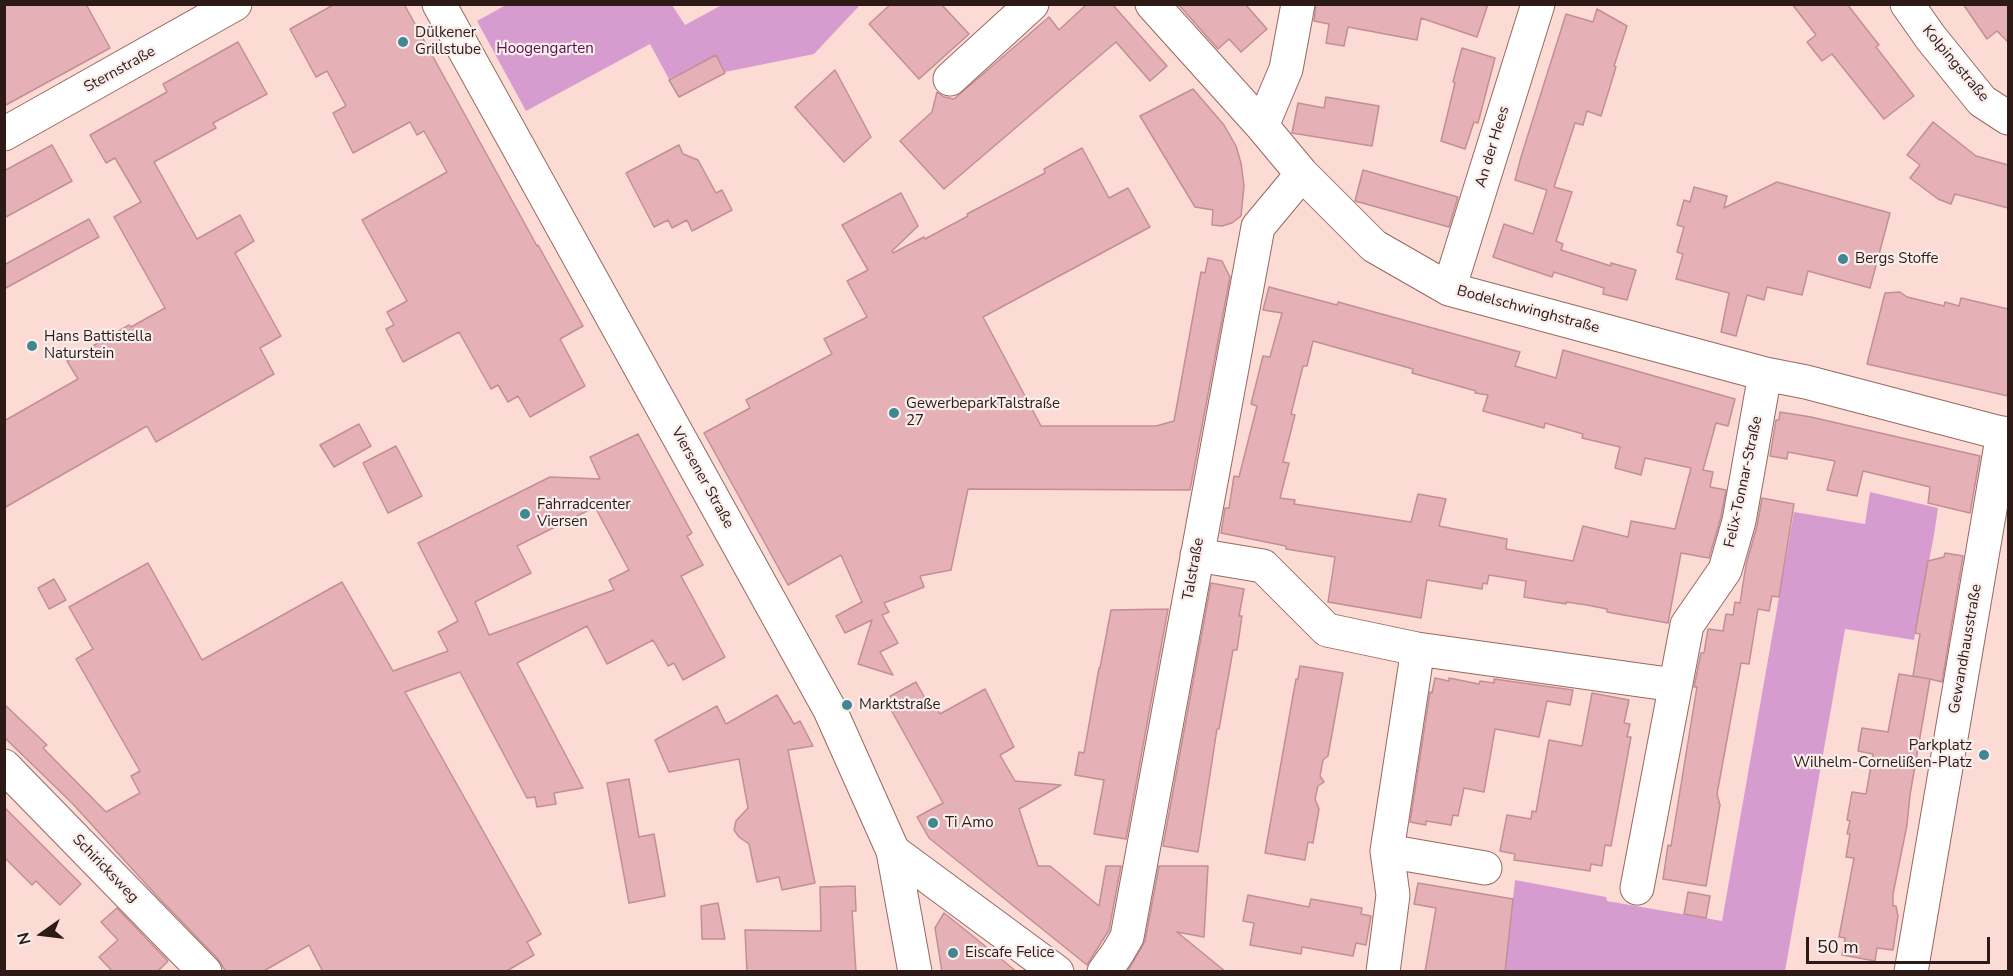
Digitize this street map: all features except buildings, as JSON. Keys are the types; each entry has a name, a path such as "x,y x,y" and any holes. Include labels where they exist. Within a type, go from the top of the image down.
{"street":[{"name":"Sternstraße","path":"4,134 234,4"},
{"name":"Viersener Straße","path":"439,4 830,710 893,851 915,972"},
{"path":"950,79 1032,4"},
{"name":"Bodelschwinghstraße","path":"1152,4 1302,174 1374,246 1449,289 1765,374 1806,382 2006,434"},
{"path":"1262,126 1286,69 1298,4"},
{"name":"An der Hees","path":"1449,289 1538,4"},
{"name":"Kolpingstraße","path":"1906,4 1982,101 2008,118"},
{"name":"Talstraße","path":"1104,972 1127,937 1258,226 1302,174"},
{"name":"Felix-Tonnar-Straße","path":"1637,888 1687,625 1725,570 1739,521 1765,374"},
{"name":"Gewandhausstraße","path":"1911,972 2006,434"},
{"path":"1197,555 1263,566 1327,630 1417,649 1675,685"},
{"path":"1383,972 1393,895 1387,851 1417,649"},
{"name":"Schiricksweg","path":"4,766 205,972"},
{"path":"893,851 1057,972"},
{"path":"1387,851 1485,868"}],"green space":[{"name":"Hoogengarten","path":"506,5 672,5 685,25 722,5 860,5 814,54 725,72 716,55 669,79 650,44 526,111 477,21"},
{"path":"1870,492 1938,508 1934,535 1914,640 1845,629 1785,971 1505,972 1515,880 1606,897 1607,901 1722,921 1794,512 1865,524"}],"place":[{"name":"Dülkener Grillstube","path":"403,42"},
{"name":"Bergs Stoffe","path":"1843,259"},
{"name":"Hans Battistella Naturstein","path":"32,346"},
{"name":"GewerbeparkTalstraße 27","path":"894,413"},
{"name":"Fahrradcenter Viersen","path":"525,514"},
{"name":"Marktstraße","path":"847,705"},
{"name":"Parkplatz Wilhelm-Cornelißen-Platz","path":"1984,755"},
{"name":"Ti Amo","path":"933,823"},
{"name":"Eiscafe Felice","path":"953,953"}]}
